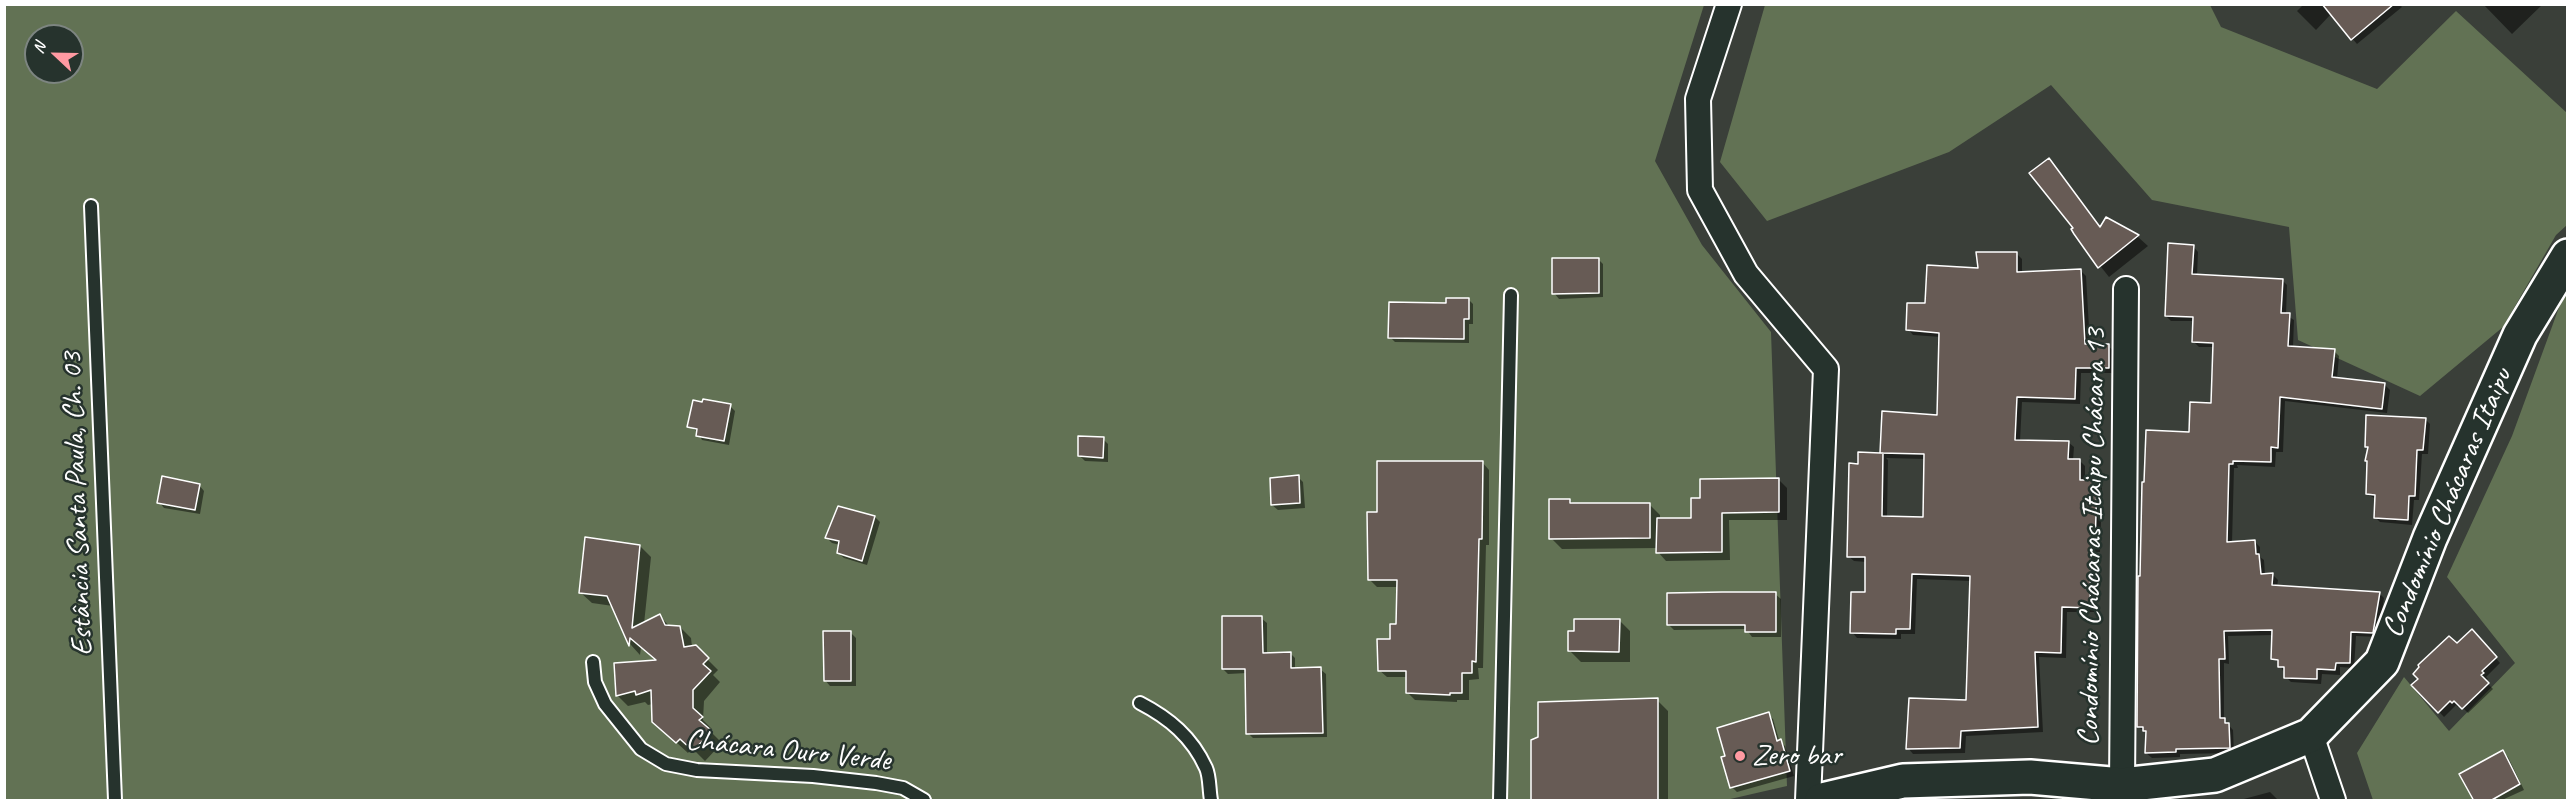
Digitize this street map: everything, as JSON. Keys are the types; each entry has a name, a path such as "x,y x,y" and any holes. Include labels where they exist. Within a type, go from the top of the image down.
{"street":[{"path":"1729,4 1698,99 1700,190 1746,274 1826,369 1808,801"},
{"name":"Condomínio Chácaras Itaipu","path":"2311,735 2382,662 2430,538 2520,335 2568,256"},
{"name":"Condomínio Chácaras Itaipu Chácara 13","path":"2122,785 2127,289"},
{"path":"1822,801 1903,781 2034,789 2122,785 2215,775 2311,735 2333,801"}],"lane":[{"name":"Estância Santa Paula, Ch. 03","path":"91,206 115,801"},
{"path":"1500,801 1511,295"},
{"name":"Chácara Ouro Verde","path":"593,662 595,682 604,704 641,749 666,764 697,770 803,775 876,783 903,788 924,801"},
{"path":"1140,703 1167,717 1190,742 1207,770 1211,801"}],"green space":[{"path":"5,5 1704,5 1655,161 1702,245 1771,332 1787,786 1726,800 5,800"},
{"path":"1765,5 2210,5 2221,27 2377,89 2456,11 2567,113 2567,225 2556,235 2503,327 2420,396 2298,340 2289,227 2152,200 2051,85 1949,152 1767,221 1720,162"},
{"path":"2567,293 2567,800 2373,800 2357,753 2404,677 2449,731 2515,663 2447,577 2512,436 2561,302"}],"building":[{"path":"2322,4 2394,4 2351,40"},
{"path":"2049,158 2100,227 2106,217 2139,235 2098,268 2074,234 2071,229 2073,228 2029,173"},
{"path":"2168,243 2194,245 2192,274 2283,279 2281,313 2290,313 2288,346 2335,349 2332,377 2385,383 2382,409 2280,397 2278,448 2271,447 2271,462 2233,461 2233,464 2229,464 2227,542 2255,540 2261,574 2273,573 2272,585 2380,592 2373,633 2351,632 2350,663 2336,663 2335,670 2317,669 2317,679 2284,678 2284,667 2278,667 2278,660 2271,659 2272,630 2224,631 2225,659 2219,659 2220,718 2225,718 2225,723 2229,723 2230,748 2176,749 2176,752 2145,753 2146,731 2143,731 2143,727 2137,727 2138,576 2140,576 2142,482 2144,482 2146,430 2189,432 2190,402 2211,403 2213,343 2192,342 2193,317 2165,316"},
{"path":"1976,252 2017,252 2017,272 2081,269 2085,344 2109,344 2109,368 2076,368 2075,399 2017,397 2015,440 2069,441 2068,459 2080,459 2080,480 2097,480 2095,547 2091,547 2090,608 2062,607 2061,653 2035,652 2038,727 1961,731 1960,748 1906,749 1909,698 1966,700 1970,576 1912,574 1910,629 1896,629 1896,634 1850,633 1851,592 1865,592 1865,557 1847,557 1849,463 1858,464 1858,452 1880,453 1882,411 1937,415 1939,333 1906,330 1907,303 1925,303 1927,265 1978,268","holes":["1883,453 1924,454 1923,517 1882,516"]},
{"path":"1552,258 1599,258 1599,293 1552,294"},
{"path":"1446,298 1469,298 1469,319 1464,319 1464,339 1388,338 1389,302 1446,303"},
{"path":"703,399 731,404 724,441 696,436 697,429 687,427 693,400 702,402"},
{"path":"2366,415 2426,418 2423,450 2417,450 2415,496 2409,496 2408,520 2374,518 2375,495 2366,494 2367,461 2365,461 2368,447 2365,447"},
{"path":"1078,436 1104,437 1103,458 1078,456"},
{"path":"1377,461 1483,461 1476,662 1472,661 1472,673 1462,673 1462,693 1450,693 1450,695 1406,693 1406,671 1378,671 1377,639 1390,639 1390,624 1396,624 1397,580 1368,580 1367,512 1377,512"},
{"path":"1299,475 1300,503 1271,505 1270,478"},
{"path":"162,476 200,484 195,510 157,503"},
{"path":"1779,478 1779,512 1722,513 1722,552 1656,553 1657,518 1691,518 1691,498 1700,498 1700,479"},
{"path":"1549,499 1570,499 1570,503 1650,503 1650,538 1549,539"},
{"path":"838,506 875,516 862,561 837,553 839,541 825,538"},
{"path":"585,537 640,545 632,628 660,614 665,625 680,626 684,647 696,645 709,658 703,664 711,671 693,690 693,708 703,717 699,720 712,731 693,751 680,739 676,743 652,722 651,690 636,695 635,691 616,696 614,663 656,660 630,638 629,646 607,596 579,593"},
{"path":"1776,592 1776,632 1745,632 1745,625 1667,625 1667,593"},
{"path":"1222,616 1262,616 1263,653 1291,652 1291,668 1321,667 1323,733 1246,734 1245,669 1222,669"},
{"path":"1574,619 1620,619 1619,652 1568,651 1568,631 1574,631"},
{"path":"2472,629 2497,657 2482,671 2484,673 2481,675 2489,683 2462,709 2454,701 2452,703 2450,701 2438,713 2411,685 2418,679 2413,674 2419,667 2418,665 2449,636 2457,643"},
{"path":"823,631 851,631 851,681 824,681"},
{"path":"1658,698 1658,801 1531,801 1531,740 1538,737 1538,702"},
{"path":"1769,712 1777,741 1781,739 1790,771 1730,788 1721,757 1725,756 1717,728"},
{"path":"2503,750 2520,784 2490,801 2474,801 2459,774"}],"place":[{"name":"Zero bar","path":"1740,756"}]}
